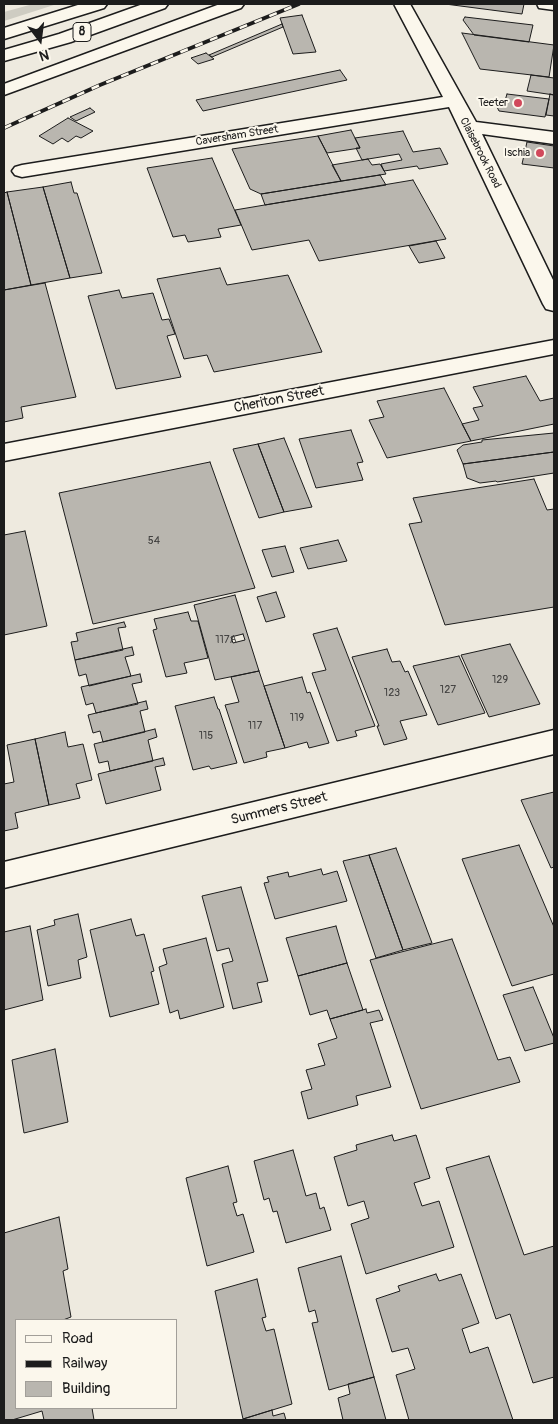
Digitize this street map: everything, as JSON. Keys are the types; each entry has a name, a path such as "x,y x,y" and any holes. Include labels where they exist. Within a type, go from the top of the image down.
{"main road":[{"name":"8","path":"4,34 98,4"},
{"name":"8","path":"4,56 65,38 159,4"},
{"path":"4,90 235,4"},
{"name":"Claisebrook Road","path":"402,4 453,101 469,127 554,304"},
{"path":"545,4 554,5"},
{"name":"Caversham Street","path":"22,172 453,101"},
{"path":"469,127 554,138"},
{"name":"Cheriton Street","path":"4,453 554,347"},
{"name":"Summers Street","path":"4,876 554,742"}],"shaded area":[{"path":"33,4 57,4 4,21 4,12"}],"building":[{"path":"445,4 524,4 522,14"},
{"path":"302,15 316,52 293,54 280,18"},
{"path":"465,17 533,25 529,42 474,35 463,20"},
{"path":"282,24 283,27 212,57 209,55"},
{"path":"462,33 554,45 549,77 480,69"},
{"path":"206,53 214,59 198,64 191,58"},
{"path":"340,70 347,80 203,111 196,100"},
{"path":"531,75 554,78 554,95 527,91"},
{"path":"507,94 549,99 545,117 499,111 495,103 504,104"},
{"path":"550,94 554,95 554,116 546,115"},
{"path":"90,108 95,112 76,121 70,117"},
{"path":"68,118 93,131 81,138 76,136 68,142 62,138 53,144 39,136"},
{"path":"351,130 360,148 327,153 318,136"},
{"path":"403,131 413,152 440,148 448,164 419,169 417,166 384,171 381,164 402,160 399,154 362,160 356,148 360,148 355,138"},
{"path":"318,136 341,181 261,194 250,189 232,149"},
{"path":"527,142 554,146 554,168 522,164"},
{"path":"212,158 241,225 218,229 221,237 188,242 185,235 173,237 147,168"},
{"path":"368,159 372,165 380,164 386,174 341,181 332,165"},
{"path":"380,175 386,185 265,205 261,194"},
{"path":"413,180 446,239 319,261 309,240 252,250 235,210"},
{"path":"71,182 74,193 77,193 102,273 70,278 43,187"},
{"path":"43,187 70,278 31,285 7,192"},
{"path":"7,192 31,285 4,290 4,193"},
{"path":"436,241 445,258 419,263 409,246"},
{"path":"220,268 227,285 288,275 322,352 214,372 207,355 184,359 157,279"},
{"path":"45,283 76,397 21,407 23,418 4,422 4,290"},
{"path":"119,290 122,298 153,293 162,320 169,319 175,334 167,336 181,377 116,389 88,296"},
{"path":"526,376 540,401 554,398 554,424 471,441 462,424 479,420 473,408 483,406 473,387"},
{"path":"444,388 471,441 387,458 369,420 384,417 377,401"},
{"path":"351,430 363,462 357,463 363,480 316,488 299,439"},
{"path":"554,433 554,452 463,464 457,450 463,445 482,442 482,440"},
{"path":"284,438 312,507 284,512 258,444"},
{"path":"258,444 284,512 259,518 233,449"},
{"path":"554,452 554,473 497,482 480,483 467,478 463,464"},
{"path":"210,462 255,588 93,624 59,493"},
{"path":"534,479 547,510 554,509 554,607 445,625 409,524 422,522 413,498"},
{"path":"25,531 47,626 4,635 4,535"},
{"path":"338,540 347,561 308,569 300,548"},
{"path":"285,546 294,572 272,577 262,550"},
{"path":"276,592 285,617 266,622 257,597"},
{"path":"235,595 259,671 215,680 194,605"},
{"path":"188,612 191,621 198,621 208,658 184,663 187,673 166,677 153,630 157,629 154,619"},
{"path":"124,622 126,627 118,628 123,650 75,660 71,642 78,641 76,633"},
{"path":"337,628 375,726 355,731 357,736 337,741 312,673 326,670 313,634"},
{"path":"243,634 245,640 233,643 231,637"},
{"path":"510,644 540,704 489,717 461,655"},
{"path":"132,647 134,655 125,657 131,676 89,686 86,674 79,676 75,660"},
{"path":"387,649 392,662 400,661 405,672 408,671 427,715 400,721 407,739 384,745 377,726 379,726 352,657"},
{"path":"459,656 485,713 438,725 413,666"},
{"path":"259,671 285,748 266,752 267,757 244,763 225,705 239,702 231,677"},
{"path":"140,674 142,682 132,684 138,704 96,713 93,703 86,705 81,687"},
{"path":"302,677 307,693 310,692 329,743 309,748 307,742 285,748 264,686"},
{"path":"214,697 237,763 211,769 209,766 193,770 175,706"},
{"path":"146,701 148,709 140,711 145,732 103,742 100,731 93,733 88,715"},
{"path":"155,729 157,737 148,740 153,761 110,771 108,761 99,763 94,744"},
{"path":"65,732 68,747 83,744 92,780 76,784 80,798 49,805 35,739"},
{"path":"35,739 49,805 15,813 18,828 4,831 4,784 14,782 7,745"},
{"path":"163,758 165,765 155,767 161,790 106,804 98,774"},
{"path":"554,792 554,867 551,868 521,800"},
{"path":"519,845 554,927 554,974 512,986 462,859"},
{"path":"396,848 432,943 403,950 369,855"},
{"path":"369,855 403,950 376,958 343,861"},
{"path":"321,869 323,875 337,871 347,901 275,919 264,883 269,882 267,877 288,872 289,877"},
{"path":"241,887 268,981 257,983 262,1002 233,1009 222,964 233,961 229,948 217,951 202,896"},
{"path":"78,914 87,957 78,960 81,978 48,986 37,930 55,925 54,920"},
{"path":"131,919 136,936 144,934 154,971 151,972 159,1004 110,1017 90,930"},
{"path":"30,926 43,1000 4,1010 4,932"},
{"path":"336,926 347,963 298,976 286,938"},
{"path":"206,938 224,1007 180,1019 178,1010 170,1013 159,967 167,964 163,949"},
{"path":"452,939 498,1060 510,1057 520,1082 421,1109 370,960"},
{"path":"347,963 363,1010 330,1019 327,1010 310,1015 298,976"},
{"path":"533,987 554,1038 554,1043 525,1051 503,995"},
{"path":"366,1009 367,1013 379,1010 383,1020 370,1023 391,1087 356,1096 358,1105 308,1119 301,1092 312,1089 306,1070 325,1065 318,1044 337,1038 330,1019"},
{"path":"55,1049 68,1122 24,1133 12,1060"},
{"path":"392,1135 394,1141 416,1135 430,1178 414,1183 422,1206 439,1201 454,1247 366,1274 351,1224 369,1218 364,1201 348,1206 334,1157 357,1150 356,1145"},
{"path":"293,1150 306,1196 316,1193 320,1209 324,1207 331,1230 286,1243 277,1211 273,1212 269,1198 264,1200 254,1161"},
{"path":"489,1156 524,1255 554,1246 554,1377 533,1383 510,1314 496,1319 446,1168"},
{"path":"228,1166 237,1202 233,1203 237,1216 243,1214 254,1252 207,1266 186,1178"},
{"path":"59,1217 68,1269 63,1271 71,1317 66,1319 15,1319 15,1409 92,1409 94,1420 44,1420 42,1411 12,1420 4,1420 4,1233"},
{"path":"341,1256 374,1377 329,1390 312,1323 318,1322 315,1310 309,1312 298,1268"},
{"path":"436,1274 439,1281 461,1274 479,1323 462,1329 470,1353 488,1347 513,1420 409,1420 396,1375 415,1369 408,1348 392,1352 376,1299 400,1291 398,1286"},
{"path":"257,1279 266,1317 262,1318 266,1331 274,1329 292,1404 243,1419 215,1291"},
{"path":"374,1377 386,1420 343,1420 338,1398 350,1394 348,1384"},
{"path":"272,1410 273,1416 284,1413 286,1420 243,1419"}],"railway":[{"path":"4,128 100,85 299,4"}],"place":[{"name":"Teeter","path":"518,103"},
{"name":"Ischia","path":"540,153"}]}
